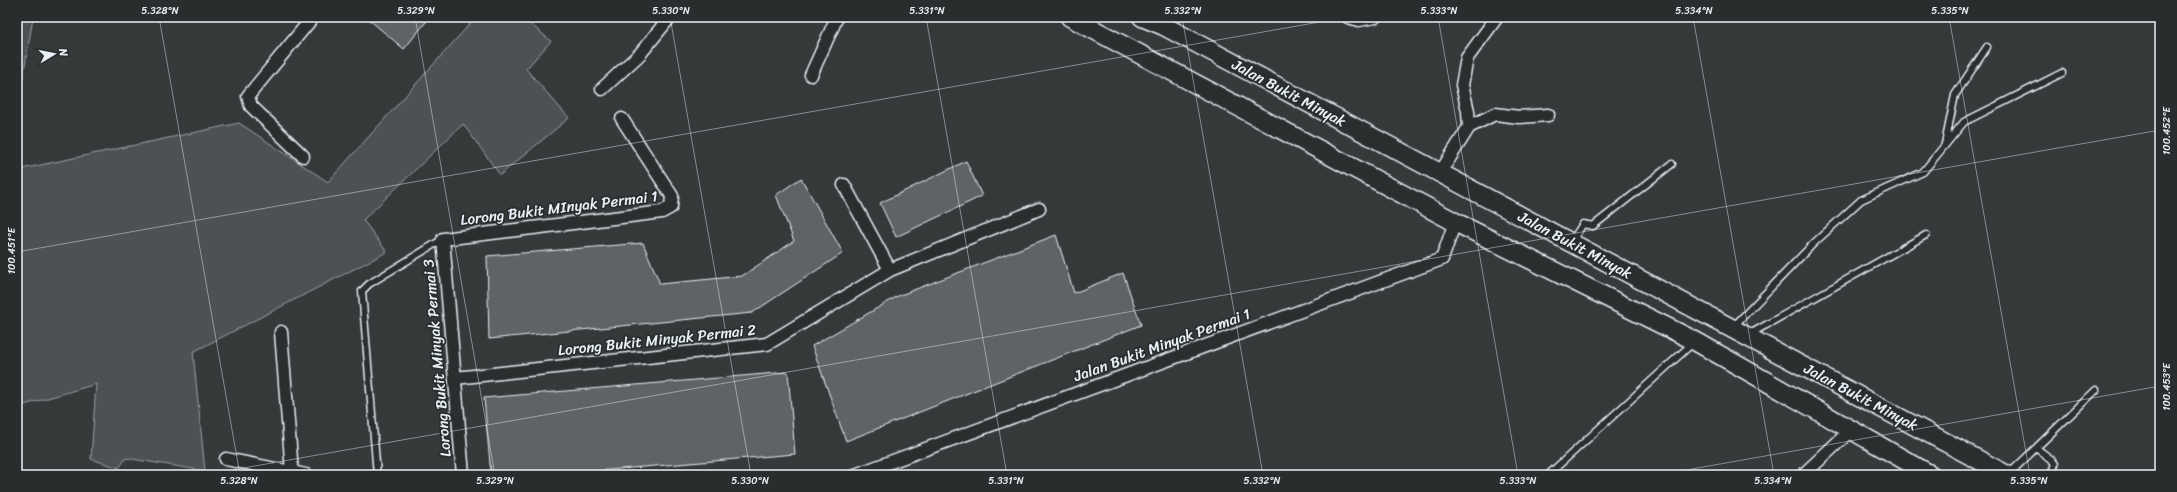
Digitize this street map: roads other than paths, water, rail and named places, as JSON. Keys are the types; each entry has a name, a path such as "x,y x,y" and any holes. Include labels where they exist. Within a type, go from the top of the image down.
{"main road":[{"name":"Jalan Bukit Minyak","path":"1070,17 1455,222 1695,341 1931,475"},
{"name":"Jalan Bukit Minyak","path":"1142,17 1167,22 1440,173 2007,475"}],"street":[{"path":"303,156 251,106 248,96 313,17"},
{"path":"602,89 640,54 670,17"},
{"path":"811,75 837,17"},
{"path":"1348,17 1360,20 1374,17"},
{"path":"1469,128 1468,111 1462,85 1467,58 1497,17"},
{"path":"1440,173 1469,128 1495,114 1519,117 1548,115"},
{"name":"Lorong Bukit MInyak Permai 1","path":"443,239 662,212 671,207 672,196 622,119"},
{"path":"844,185 890,270"},
{"name":"Lorong Bukit Minyak Permai 2","path":"455,378 767,344 890,270 1039,209"},
{"name":"Jalan Bukit Minyak Permai 1","path":"855,475 1442,259 1455,222"},
{"name":"Lorong Bukit Minyak Permai 3","path":"443,239 463,475"},
{"path":"281,332 292,472"},
{"path":"1803,475 1851,430"},
{"path":"226,459 306,475"}],"lane":[{"path":"1945,145 1955,95 1987,47"},
{"path":"1740,332 1814,243 1861,200 1923,172 1964,122 2062,73"},
{"path":"1570,243 1583,224 1593,226 1672,164"},
{"path":"1740,332 1926,235"},
{"path":"377,475 362,291 369,284 443,239"},
{"path":"1548,475 1695,341"},
{"path":"2007,475 2096,390"},
{"path":"2036,448 2052,460 2054,464 2051,475"}]}
